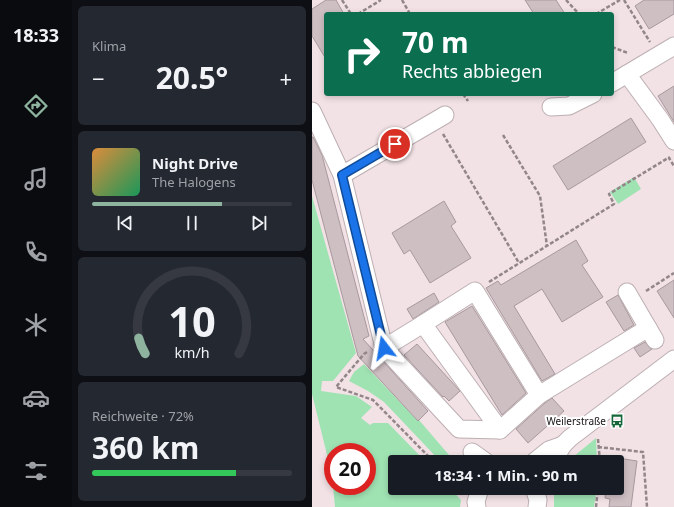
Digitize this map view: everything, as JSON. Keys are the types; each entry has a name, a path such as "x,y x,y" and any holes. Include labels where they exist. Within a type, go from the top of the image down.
{"street":[{"path":"614,82 674,46"},
{"path":"627,74 660,119 669,146"},
{"path":"551,107 570,106 589,96"},
{"path":"312,111 342,175 383,345 459,429 500,430 539,395 652,334 629,296"},
{"path":"342,175 440,118"},
{"path":"383,345 423,324 475,291 539,395"},
{"path":"423,324 500,430"},
{"path":"543,455 549,450 563,445 674,359"},
{"path":"558,455 563,445"},
{"path":"477,507 476,502 478,495"}],"path":[{"path":"342,0 350,12"},
{"path":"361,12 381,0"},
{"path":"402,0 409,12"},
{"path":"566,0 578,12"},
{"path":"599,12 620,0"},
{"path":"624,0 659,56"},
{"path":"464,96 468,101"},
{"path":"440,118 519,263"},
{"path":"504,135 540,196 546,246"},
{"path":"669,146 668,158 674,166"},
{"path":"475,291 614,204 609,194 674,154"},
{"path":"629,296 674,274"},
{"path":"383,345 364,354 336,387 373,400 427,455"},
{"path":"591,423 598,436 599,455"},
{"path":"598,447 643,452 647,507"},
{"path":"596,507 597,495"}],"green space":[{"path":"634,177 641,189 618,204 610,192"},
{"path":"312,196 356,353 333,381 322,381 321,391 356,396 372,407 361,418 370,425 373,423 388,423 419,455 388,455 388,495 456,495 461,500 460,507 335,507 334,495 376,495 376,443 324,443 312,394"},
{"path":"364,364 417,420 419,420 449,455 434,455 384,402 368,391 349,381 354,372"},
{"path":"596,438 597,455 575,455"},
{"path":"554,495 596,495 594,507 554,507"}],"building":[{"path":"326,0 336,0 343,12 324,12 324,56 312,36 312,9"},
{"path":"525,0 556,0 564,12 533,12"},
{"path":"644,0 674,0 674,14 649,29 635,6"},
{"path":"674,86 674,122 658,96"},
{"path":"631,118 646,142 568,190 553,166"},
{"path":"312,137 322,155 369,336 363,339 428,411 418,421 358,356 312,180"},
{"path":"444,201 456,222 451,226 471,258 430,283 410,250 404,254 392,233"},
{"path":"576,240 588,261 582,265 603,297 562,322 542,289 514,306 555,374 542,381 486,288 498,281 501,285"},
{"path":"674,280 674,318 657,291"},
{"path":"434,293 439,302 413,319 407,309"},
{"path":"618,295 634,325 624,331 606,302"},
{"path":"472,306 526,393 502,415 445,322"},
{"path":"645,342 652,349 640,357 634,348"},
{"path":"417,344 460,391 449,401 444,396 443,397 404,355"},
{"path":"552,398 564,411 528,443 516,429"},
{"path":"624,459 637,461 631,507 609,507 610,499 605,498 605,495 624,495"}],"place":[{"name":"Weilerstraße","path":"617,421"}],"route":[{"path":"384,348 342,175 395,144"}]}
